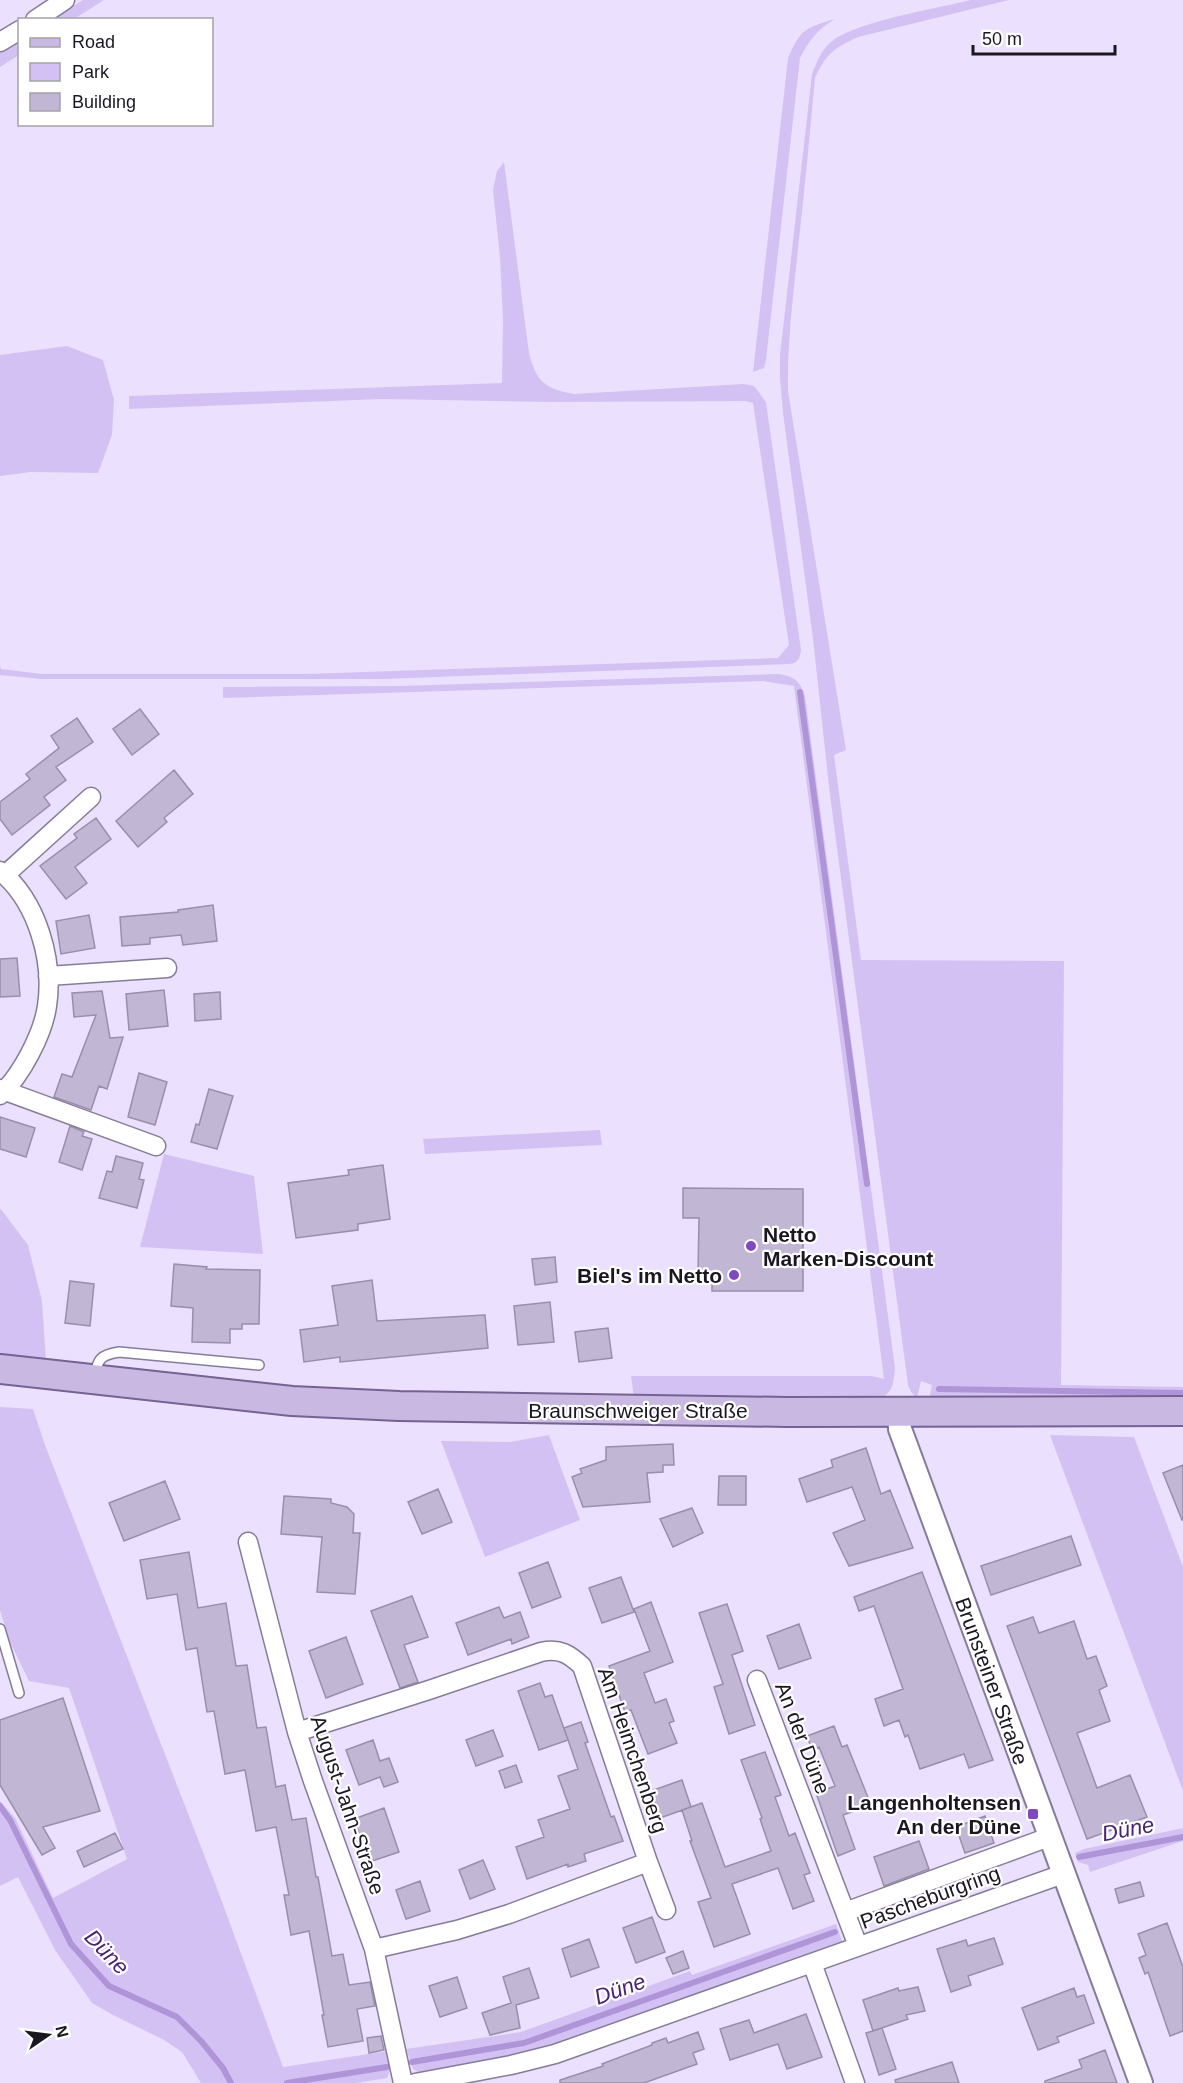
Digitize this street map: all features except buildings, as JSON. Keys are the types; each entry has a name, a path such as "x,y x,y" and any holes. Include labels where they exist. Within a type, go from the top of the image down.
{"main road":[{"name":"Braunschweiger Straße","path":"0,1369 321,1403 475,1409 899,1412 1183,1411"}],"street":[{"path":"38,18 65,0"},
{"path":"0,42 18,31"},
{"path":"91,797 2,873 24,898 37,925 48,976 47,1007 39,1034 14,1079 1,1092 156,1146"},
{"path":"48,976 167,968"},
{"name":"Brunsteiner Straße","path":"899,1412 900,1429 1141,2083"},
{"name":"August-Jahn-Straße","path":"248,1542 297,1732 374,1949 403,2083"},
{"name":"Am Heimchenberg","path":"297,1732 541,1652 551,1650 564,1652 582,1666 648,1862 498,1918 374,1949"},
{"name":"An der Düne","path":"757,1680 858,1947"},
{"path":"845,1912 1049,1838"},
{"path":"648,1862 666,1910"},
{"name":"Pascheburgring","path":"415,2083 511,2065 555,2054 1063,1874"},
{"path":"813,1963 855,2083"}],"lane":[{"path":"93,1380 101,1358 119,1352 259,1365"},
{"path":"0,1629 19,1693"}],"green space":[{"path":"83,0 104,0 76,18 54,18"},
{"path":"971,0 1009,0 858,37 832,53 823,63 815,78 791,315 788,391 846,750 834,755 861,960 1064,961 1061,1385 1183,1387 1183,1401 933,1401 930,1394 932,1385 921,1381 917,1398 908,1385 830,795 813,639 783,413 780,355 812,74 820,57 831,42 858,28 897,16"},
{"path":"835,19 814,36 800,58 766,360 764,368 753,372 788,58 801,35 811,27"},
{"path":"18,40 18,56 0,67 0,52"},
{"path":"504,162 529,353 535,371 543,382 556,389 574,394 744,384 754,386 766,402 801,650 798,660 789,664 383,679 42,679 0,675 0,665 1,669 42,674 307,674 778,658 789,645 753,403 745,401 553,402 382,399 129,409 129,396 502,383 503,320 500,257 493,190 497,171"},
{"path":"67,346 103,360 114,400 112,435 98,473 31,472 0,476 0,355"},
{"path":"779,674 796,680 805,696 895,1368 894,1380 889,1392 875,1401 634,1398 631,1376 872,1376 884,1379 794,686 763,681 223,698 223,687 400,686"},
{"path":"600,1130 602,1145 425,1154 423,1139"},
{"path":"164,1154 254,1176 263,1254 140,1247"},
{"path":"0,1208 28,1245 42,1301 46,1361 0,1356"},
{"path":"0,1407 33,1409 283,2067 388,2051 390,2068 387,2078 356,2083 201,2083 182,2052 164,2040 92,2003 55,1950 18,1877 0,1886 0,1801 15,1818 53,1898 127,1859 69,1688 29,1681 9,1640 0,1610"},
{"path":"549,1435 580,1520 485,1557 441,1441 510,1442"},
{"path":"1050,1435 1134,1437 1183,1567 1183,1791"},
{"path":"1183,1828 1183,1841 1090,1872 1088,1865 1078,1862 1075,1853 1084,1849"},
{"path":"836,1924 843,1944 535,2053 421,2074 413,2069 406,2049 521,2032 690,1971 692,1975"}],"waterway":[{"path":"800,692 867,1184"},
{"path":"939,1389 1183,1393"},
{"name":"Düne","path":"0,1806 10,1820 71,1944 109,1986 177,2017 201,2041 223,2068 231,2083"},
{"name":"Düne","path":"1079,1857 1183,1837"},
{"name":"Düne","path":"412,2062 524,2043 835,1932"},
{"name":"Düne","path":"287,2083 387,2067"}],"place":[{"name":"Netto Marken-Discount","path":"751,1246"},
{"name":"Biel's im Netto","path":"734,1275"},
{"name":"Langenholtensen An der Düne","path":"1033,1814"}]}
